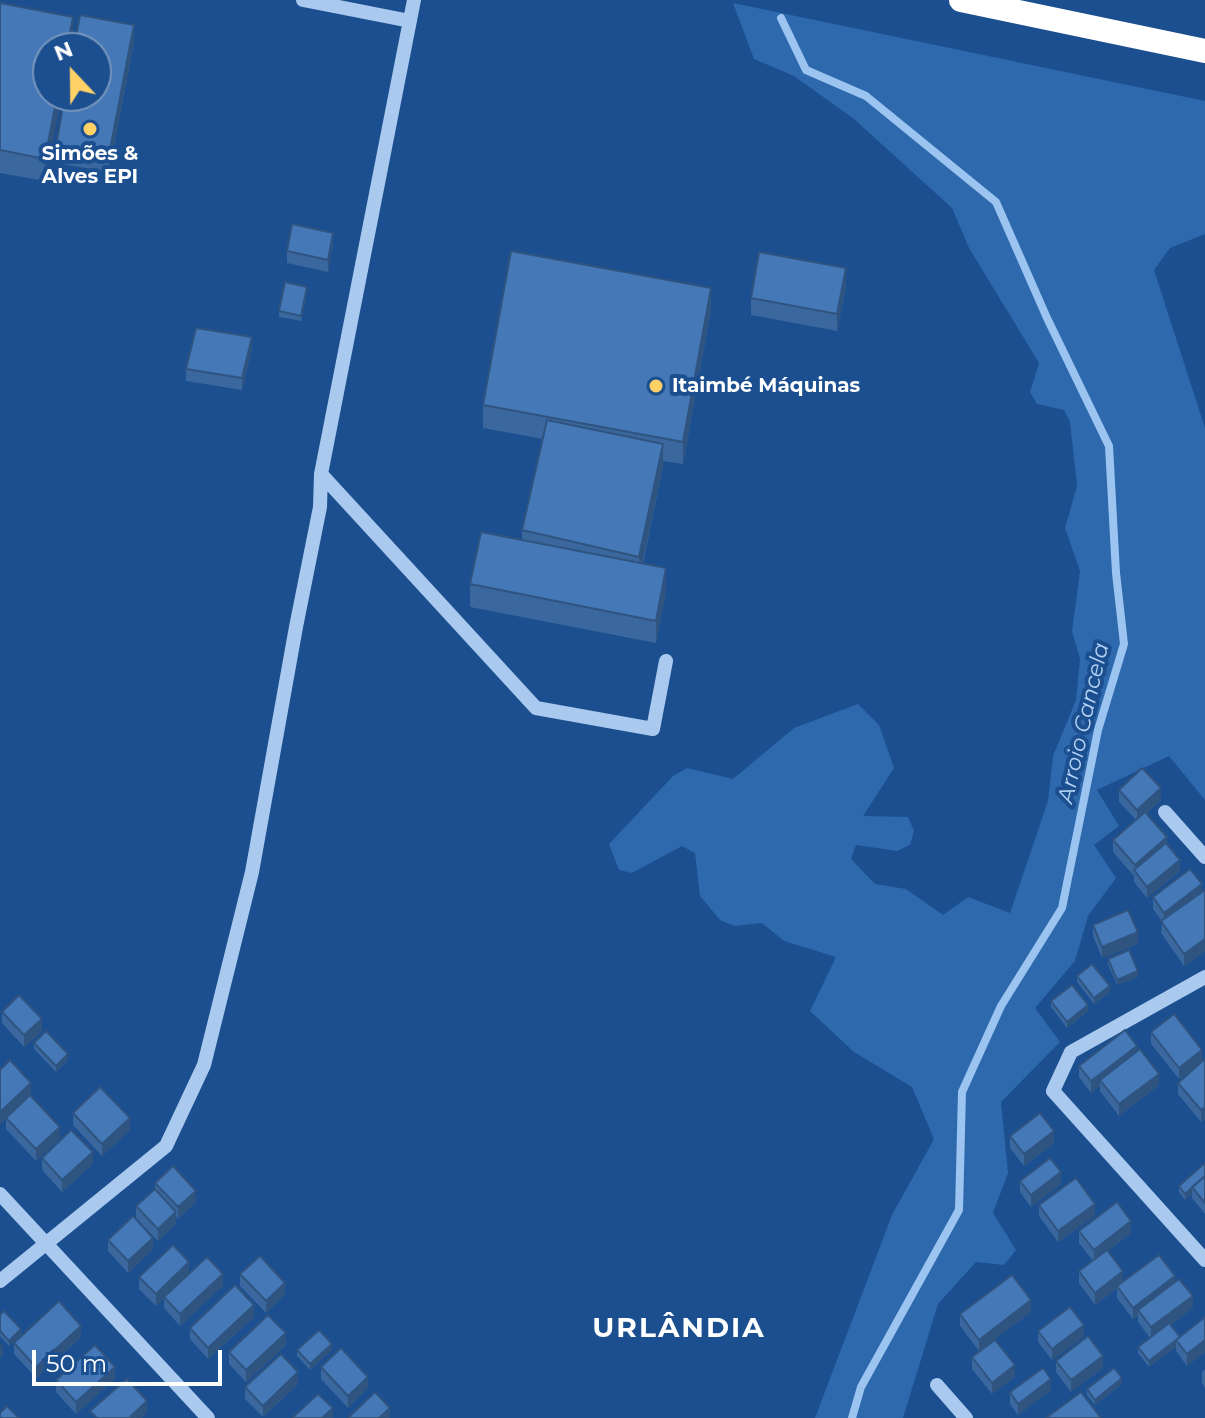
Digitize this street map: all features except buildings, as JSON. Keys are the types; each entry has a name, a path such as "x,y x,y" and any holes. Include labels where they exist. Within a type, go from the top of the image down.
{"highway":[{"path":"961,0 1205,51"}],"street":[{"path":"303,0 410,21"},
{"path":"0,1281 166,1146 204,1065 252,872 320,507 321,474 414,0"},
{"path":"321,474 536,708 653,729 666,661"},
{"path":"1165,812 1205,857"},
{"path":"1205,977 1071,1052 1053,1091 1205,1260"},
{"path":"0,1194 208,1418"},
{"path":"937,1385 966,1418"}],"shaded area":[{"path":"733,3 1205,101 1205,234 1170,248 1154,270 1205,428 1205,800 1169,756 1097,790 1119,826 1094,845 1116,878 1088,916 1075,961 1035,1008 1060,1042 1001,1102 1008,1173 993,1213 1016,1250 1004,1265 976,1262 938,1304 903,1418 815,1418 892,1215 934,1139 912,1087 854,1052 810,1011 836,957 784,941 762,923 734,926 720,920 700,896 695,853 682,846 632,873 619,870 609,844 673,776 687,768 733,779 794,728 858,704 879,725 894,768 863,816 908,817 914,831 910,845 897,851 856,845 851,859 875,884 906,889 943,915 968,897 1010,913 1048,801 1053,756 1076,700 1080,659 1072,631 1080,571 1065,528 1077,486 1070,422 1064,410 1037,404 1030,392 1039,363 969,248 952,208 854,119 794,76 754,59"}],"waterway":[{"name":"Arroio Cancela","path":"781,18 806,70 866,96 996,202 1047,318 1109,446 1116,573 1124,644 1098,730 1062,908 1001,1006 962,1092 959,1210 861,1387 852,1418"}],"place":[{"name":"Simões & Alves EPI","path":"90,129"},
{"name":"Itaimbé Máquinas","path":"656,386"}],"district":[{"name":"URLÂNDIA","path":"679,1329"}]}
